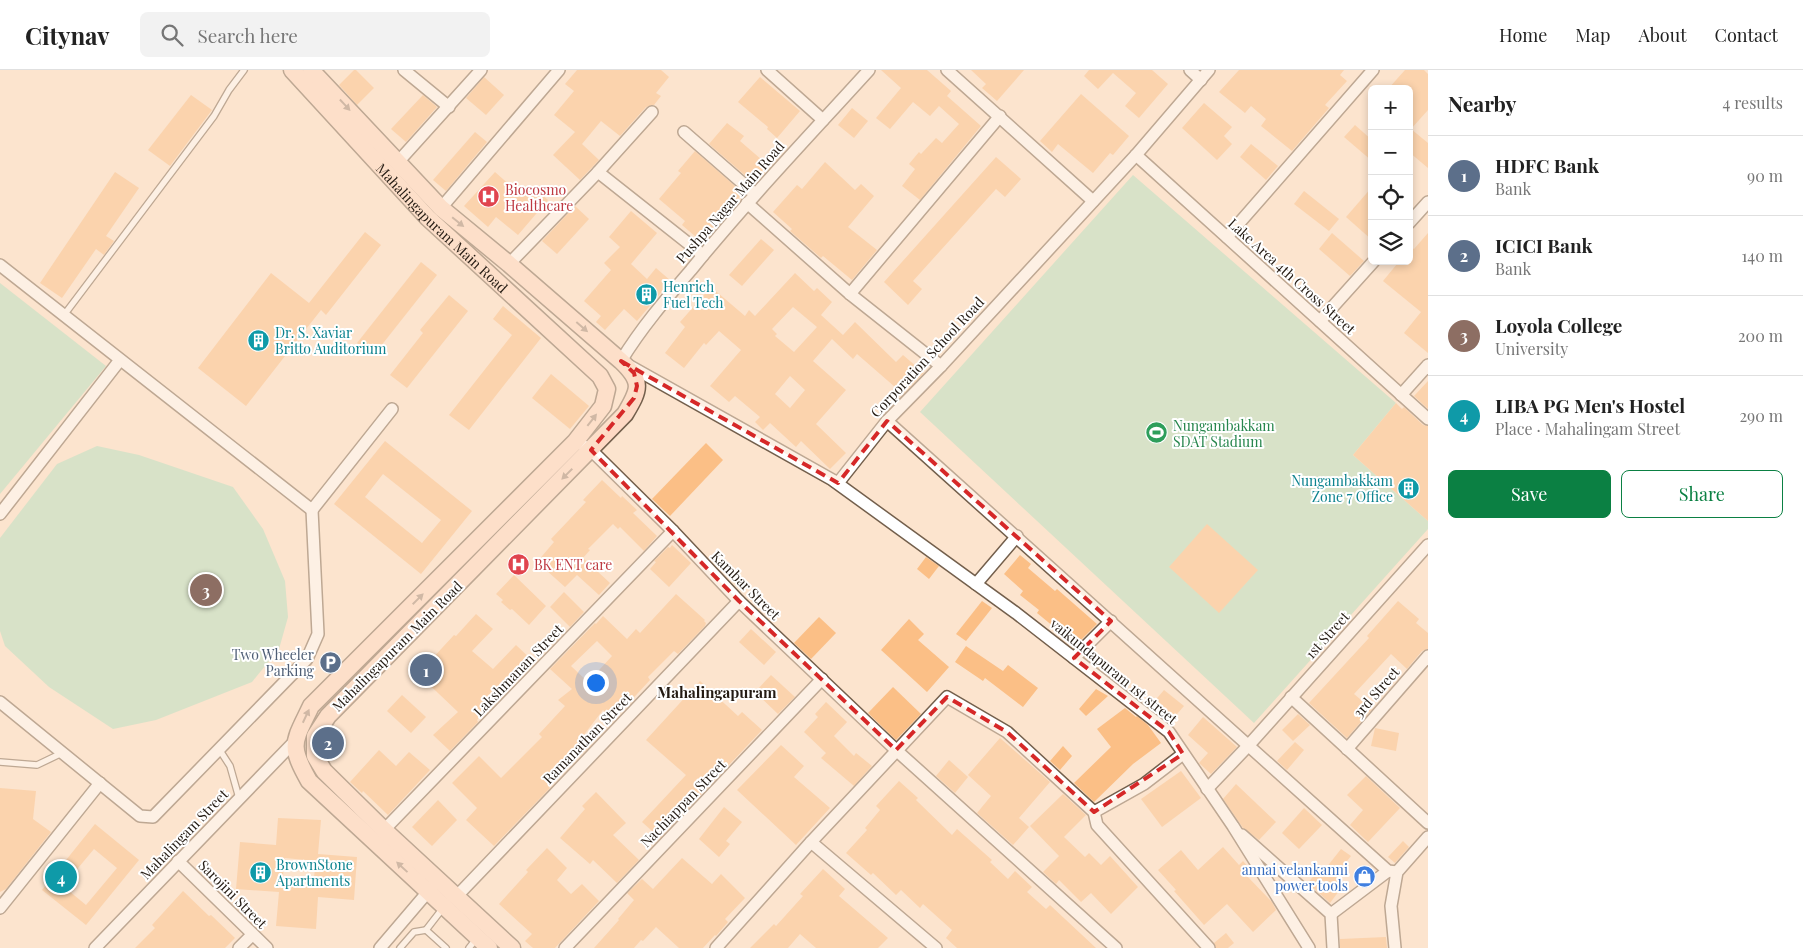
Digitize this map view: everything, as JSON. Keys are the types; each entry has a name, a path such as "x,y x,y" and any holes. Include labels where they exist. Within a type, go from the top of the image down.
{"main road":[{"name":"Mahalingapuram Main Road","path":"292,70 428,218 600,376 607,389 603,406 577,440 311,706 294,742 298,762 309,781 450,902 512,948"},
{"name":"Mahalingapuram Main Road","path":"311,70 441,208 621,361 634,373 637,386 634,398 625,414 328,716 315,736 315,756 324,771 384,830 433,886"},
{"path":"600,376 621,361"},
{"name":"Mahalingapuram Main Road","path":"450,902 478,945"}],"street":[{"path":"404,70 449,107"},
{"path":"398,162 481,70"},
{"path":"441,208 559,70"},
{"path":"766,70 823,120"},
{"name":"Pushpa Nagar Main Road","path":"621,361 636,336 747,203 869,70"},
{"path":"947,70 1093,201"},
{"path":"1190,70 1201,80"},
{"name":"Corporation School Road","path":"834,481 838,483 887,421 941,366 1136,155 1209,70"},
{"path":"1227,237 1373,70"},
{"path":"509,264 598,172 652,112"},
{"path":"850,294 1000,116"},
{"path":"684,132 755,194"},
{"name":"Lake Area 4th Cross Street","path":"1136,155 1428,419"},
{"path":"598,172 703,255"},
{"path":"1412,220 1428,202"},
{"path":"747,203 850,294 941,366"},
{"path":"0,265 312,510"},
{"path":"1320,321 1370,265"},
{"path":"0,514 120,360"},
{"path":"621,361 834,481"},
{"path":"1401,395 1428,365"},
{"path":"0,702 140,816 153,817 307,659 318,634 312,510 392,409"},
{"path":"887,421 1017,536 1248,746 1392,872"},
{"name":"Kambar Street","path":"577,440 591,450 673,531 739,601 896,750 1116,948"},
{"name":"vaikundapuram 1st street","path":"834,481 976,584 1169,732 1233,826 1309,948"},
{"name":"Lakshmanan Street","path":"384,830 673,531"},
{"path":"976,584 1017,536"},
{"name":"1st Street","path":"1208,789 1428,545"},
{"name":"Ramanathan Street","path":"450,902 739,601"},
{"path":"1074,658 1111,621"},
{"name":"3rd Street","path":"1347,749 1428,656"},
{"name":"Nachiappan Street","path":"565,948 822,680"},
{"path":"716,948 896,750 948,697 1007,732 1094,812 1097,825 1209,948"},
{"path":"1291,697 1428,823"},
{"name":"Mahalingam Street","path":"95,948 294,742"},
{"path":"1094,812 1144,784 1184,754"},
{"path":"0,908 100,783"},
{"path":"1233,826 1331,914 1332,948"},
{"path":"1331,914 1392,872 1428,837"},
{"path":"811,842 936,948"},
{"name":"Sarojini Street","path":"178,861 267,948"},
{"path":"1392,872 1391,906 1394,948"},
{"path":"380,948 433,886"},
{"path":"239,948 252,935"}],"lane":[{"path":"64,315 214,116 229,90 244,70"},
{"path":"219,749 230,766 239,798"},
{"path":"0,762 37,765 62,753"},
{"path":"400,948 414,932 426,930 450,902"},
{"path":"426,930 446,948"}],"highlighted area":[{"path":"621,361 838,483 887,421 1111,621 1074,658 1169,732 1183,754 1094,812 1007,732 947,697 896,750 739,601 591,450 634,398 637,386 634,373"}],"green space":[{"name":"Nungambakkam SDAT Stadium","path":"1133,175 1396,403 1353,455 1428,521 1428,529 1254,723 920,412"},
{"path":"0,283 106,366 0,494"},
{"path":"97,446 139,455 233,487 263,529 285,581 288,617 279,649 252,682 156,720 113,729 49,687 5,646 0,631 0,538 57,464"}],"building":[{"path":"354,70 374,88 357,105 339,85"},
{"path":"577,70 661,70 669,77 656,93 661,96 654,105 646,107 620,136 601,121 582,144 599,160 580,180 553,155 575,132 554,115 574,91 565,84"},
{"path":"881,70 927,70 951,91 947,96 981,126 920,200 902,186 915,169 909,164 919,152 921,154 936,138 942,143 959,124 939,106 930,116 913,102 890,129 876,118 901,88"},
{"path":"971,70 1024,70 997,101 982,88 986,84"},
{"path":"1089,70 1152,70 1168,84 1139,118 1125,106 1136,93 1113,73 1098,89 1084,76"},
{"path":"1239,70 1344,70 1340,75 1347,81 1325,105 1329,108 1292,151 1261,126 1266,119 1251,106 1245,113 1219,92"},
{"path":"1405,70 1424,70 1428,74 1428,110 1413,127 1413,85 1392,85"},
{"path":"484,77 504,95 486,115 466,98"},
{"path":"760,77 800,111 777,138 767,129 768,127 738,102"},
{"path":"1081,94 1129,136 1113,155 1110,153 1093,173 1058,144 1052,152 1040,141"},
{"path":"191,95 212,110 170,166 148,150"},
{"path":"423,95 437,107 406,142 391,129"},
{"path":"1204,103 1232,127 1224,136 1232,144 1217,160 1182,128"},
{"path":"852,108 868,121 854,138 838,125"},
{"path":"727,123 744,136 740,141 770,167 755,184 709,144"},
{"path":"1355,125 1368,136 1368,158 1344,137"},
{"path":"1413,131 1428,143 1428,168 1413,155"},
{"path":"475,132 487,142 446,191 433,180"},
{"path":"1251,144 1278,166 1266,180 1240,157"},
{"path":"695,151 743,193 725,214 727,216 703,243 682,225 685,221 659,199 681,173 678,171"},
{"path":"996,157 1021,179 1005,197 996,189 913,281 922,289 908,305 884,282"},
{"path":"825,162 855,190 861,184 874,196 848,227 877,250 852,280 823,256 821,258 790,231 792,229 773,212 797,185 802,189"},
{"path":"115,172 139,188 106,236 114,241 104,255 96,249 62,298 40,283"},
{"path":"495,172 522,196 531,185 548,200 518,235 496,217 488,227 464,206"},
{"path":"1304,191 1339,219 1329,231 1294,204"},
{"path":"1368,192 1368,236 1346,217"},
{"path":"575,206 589,219 557,254 542,241"},
{"path":"631,211 657,233 631,264 647,279 656,268 671,281 637,321 624,309 605,330 596,322 601,316 584,301 611,270 604,263 620,247 609,237"},
{"name":"Dr. S. Xaviar Britto Auditorium","path":"365,232 381,245 326,315 321,310 246,406 198,368 271,273 309,303"},
{"path":"1332,233 1364,261 1350,276 1319,249"},
{"path":"1428,233 1428,353 1404,333 1421,312 1383,281 1396,265 1413,265 1414,249"},
{"path":"761,239 774,250 742,286 729,275"},
{"path":"421,262 437,275 373,356 357,343"},
{"path":"795,273 814,291 817,288 832,302 821,315 843,335 855,322 896,362 903,355 924,373 903,394 857,354 853,359 832,339 813,361 846,390 816,424 846,453 830,469 801,441 796,447 770,423 763,430 755,422 760,417 735,396 729,402 710,386 741,350 719,331 706,345 704,343 684,368 665,353 685,327 680,322 711,287 745,316 749,310 755,316","holes":["793,307 817,327 794,352 775,336 777,334 772,329","790,376 805,390 790,408 775,394"]},
{"path":"449,295 468,311 407,388 390,375 423,333 420,330"},
{"path":"503,306 541,338 469,430 449,415 512,335 493,319"},
{"path":"551,374 589,406 570,429 532,398"},
{"path":"1428,381 1428,409 1414,396"},
{"name":"Nungambakkam Zone 7 Office","path":"1396,403 1402,409 1404,407 1423,425 1428,426 1428,521 1353,455"},
{"path":"385,441 472,511 421,574 334,504","holes":["383,474 441,520 422,543 365,497"]},
{"path":"706,443 723,460 670,516 652,499"},
{"path":"602,480 637,510 633,513 657,536 644,551 620,527 618,529 613,524 588,549 590,550 583,558 610,583 599,595 577,575 565,587 537,562 554,542 551,539 586,502 583,500"},
{"path":"1207,524 1258,570 1219,613 1169,567"},
{"path":"672,545 691,563 669,587 650,569 656,562 654,561"},
{"path":"1020,555 1031,564 1028,568 1055,591 1057,589 1097,624 1076,645 1037,613 1039,610 1020,595 1023,591 1004,574"},
{"path":"926,557 939,566 929,579 917,569"},
{"path":"514,575 546,606 529,625 512,609 510,610 501,602 503,600 496,594"},
{"path":"564,592 584,612 570,627 550,607"},
{"path":"676,594 706,623 678,654 674,651 648,677 650,680 613,720 603,710 583,736 592,744 571,763 550,788 494,846 466,820 477,808 452,783 479,756 501,778 542,737 539,734 565,706 558,700 572,689 550,669 603,616 627,639 636,629 640,633","holes":["597,641 612,656 588,682 571,666"]},
{"path":"982,601 992,608 966,641 956,634"},
{"path":"1398,601 1419,619 1416,623 1428,633 1428,649 1422,651 1407,669 1391,654 1354,694 1372,709 1347,738 1309,703 1369,638 1367,636"},
{"path":"476,614 493,629 472,651 493,669 516,645 535,663 505,694 503,692 450,751 433,735 458,712 418,674"},
{"path":"819,617 836,633 811,659 794,643"},
{"path":"909,619 924,634 918,640 949,667 927,692 881,650"},
{"path":"751,629 776,652 764,665 739,642"},
{"path":"966,646 1003,671 1008,665 1038,688 1023,707 985,678 983,681 955,662"},
{"path":"771,675 795,697 778,714 755,692"},
{"path":"700,681 738,716 742,712 762,730 660,838 642,822 686,775 646,740"},
{"path":"893,687 921,714 896,740 868,713"},
{"path":"1096,689 1108,696 1086,716 1079,709"},
{"path":"1164,690 1184,706 1171,721 1152,704"},
{"path":"402,695 426,717 411,733 387,711"},
{"path":"826,702 847,722 834,736 854,756 856,753 872,766 854,786 821,758 826,753 804,732 818,717 815,714"},
{"path":"1125,708 1148,725 1161,743 1133,764 1094,802 1074,783 1111,747 1097,729"},
{"path":"1298,714 1310,725 1293,741 1282,730"},
{"path":"1203,717 1237,747 1211,774 1199,763 1208,753 1188,735"},
{"path":"1375,728 1399,733 1396,751 1371,746"},
{"path":"1000,738 1050,782 1019,818 1029,827 1013,845 977,813 991,796 968,775"},
{"path":"1295,742 1304,750 1287,770 1277,761"},
{"path":"781,745 804,766 794,777 830,808 796,845 737,790"},
{"path":"1063,746 1072,756 1060,770 1050,761"},
{"path":"379,750 396,766 409,752 430,770 388,815 363,791 362,793 350,782"},
{"path":"949,760 968,777 955,793 936,776"},
{"path":"1181,771 1201,798 1162,827 1141,799"},
{"path":"1366,776 1400,808 1368,842 1350,825 1363,810 1347,795"},
{"path":"899,781 918,798 916,800 952,835 957,829 992,860 990,862 1008,879 1015,871 1032,887 1027,892 1046,909 1050,905 1096,948 957,948 946,938 952,930 923,904 920,908 901,890 896,895 873,873 871,875 846,853 867,830 865,828 880,810 876,806"},
{"path":"1236,784 1276,822 1259,840 1243,828 1223,799"},
{"path":"0,788 36,791 33,819 51,832 6,889 0,892"},
{"path":"596,792 626,823 613,835 639,860 617,883 593,860 590,864 560,838 585,809 582,806"},
{"path":"1063,794 1086,815 1064,837 1085,857 1089,853 1101,865 1110,856 1138,887 1111,914 1091,893 1081,902 1059,880 1056,884 1043,872 1059,856 1030,826"},
{"path":"438,800 457,820 432,846 412,827"},
{"path":"724,807 742,822 726,841 730,844 719,857 699,839"},
{"path":"1304,808 1322,825 1299,849 1282,833"},
{"name":"BrownStone Apartments","path":"278,818 321,820 318,854 357,857 354,900 318,897 316,929 276,926 279,892 236,889 240,842 276,845","holes":["285,858 316,861 313,886 282,884"]},
{"path":"95,824 139,860 86,925 42,890","holes":["94,849 117,868 86,905 63,886"]},
{"path":"1403,841 1409,847 1395,863 1388,857"},
{"path":"1223,847 1239,865 1243,861 1251,870 1246,875 1272,902 1276,910 1253,932 1227,904 1204,925 1158,870 1181,850 1198,870"},
{"path":"547,848 567,868 557,880 571,894 582,884 599,901 555,948 533,948 525,941 532,934 499,904 528,872 526,870"},
{"path":"1341,849 1351,856 1335,876 1345,883 1330,903 1308,883 1322,865 1326,868"},
{"path":"682,858 712,884 721,874 745,898 725,919 728,922 716,936 703,948 679,948 656,927 634,948 594,948 634,900 627,893 642,879 653,889"},
{"path":"823,869 845,889 839,896 888,938 878,948 816,948 800,934 788,948 750,948 774,924 776,926 803,896 800,894"},
{"path":"183,891 235,938 225,948 135,948 155,928 152,925"},
{"path":"1226,933 1234,943 1228,948 1216,948 1214,943"},
{"path":"1386,937 1387,948 1340,948 1340,939"}],"place":[{"name":"Biocosmo Healthcare","path":"489,197"},
{"name":"Henrich Fuel Tech","path":"647,294"},
{"name":"Dr. S. Xaviar Britto Auditorium","path":"259,340"},
{"name":"Nungambakkam SDAT Stadium","path":"1157,433"},
{"name":"Nungambakkam Zone 7 Office","path":"1409,488"},
{"name":"BK ENT care","path":"518,564"},
{"name":"Loyola College","path":"206,590"},
{"name":"Two Wheeler Parking","path":"330,662"},
{"name":"HDFC Bank","path":"426,670"},
{"name":"ICICI Bank","path":"328,743"},
{"name":"BrownStone Apartments","path":"260,872"},
{"name":"LIBA PG Men's Hostel","path":"61,877"},
{"name":"annai velankanni power tools","path":"1364,877"}],"district":[{"name":"Mahalingapuram","path":"717,692"}]}
